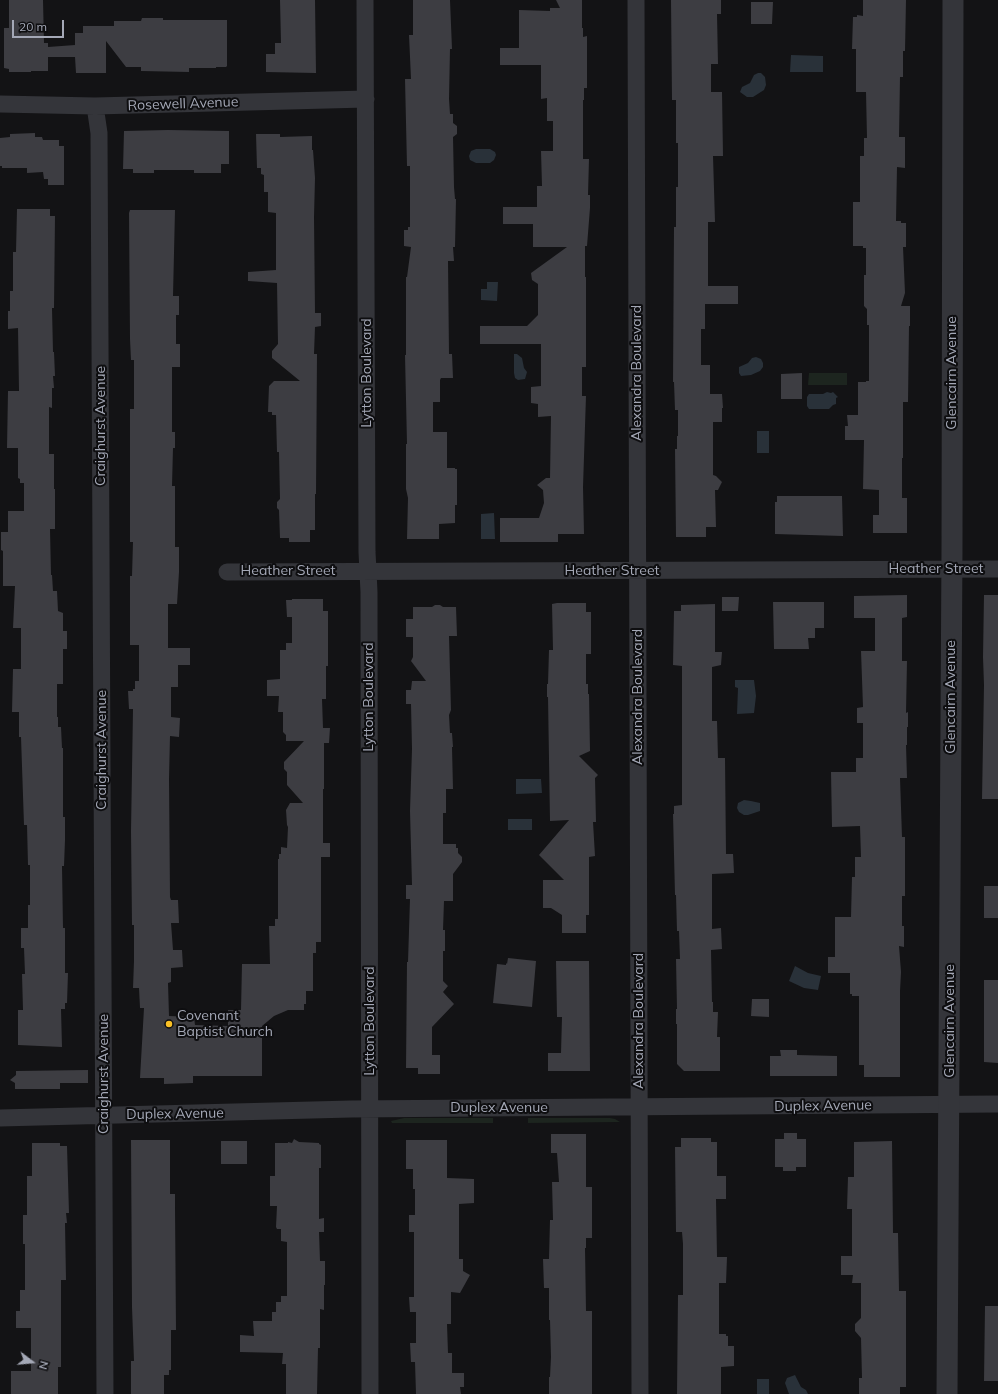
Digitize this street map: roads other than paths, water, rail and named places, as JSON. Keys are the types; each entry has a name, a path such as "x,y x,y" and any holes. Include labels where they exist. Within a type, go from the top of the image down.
{"street":[{"name":"Lytton Boulevard","path":"365,0 370,1394"},
{"name":"Alexandra Boulevard","path":"636,0 640,1394"},
{"name":"Glencairn Avenue","path":"947,1394 952,569 953,0"},
{"name":"Rosewell Avenue","path":"0,104 95,106 366,99"},
{"name":"Craighurst Avenue","path":"95,106 99,141 105,1394"},
{"name":"Heather Street","path":"227,572 998,569"},
{"name":"Duplex Avenue","path":"0,1118 370,1109 998,1104"}],"place":[{"name":"Covenant Baptist Church","path":"169,1024"}]}
